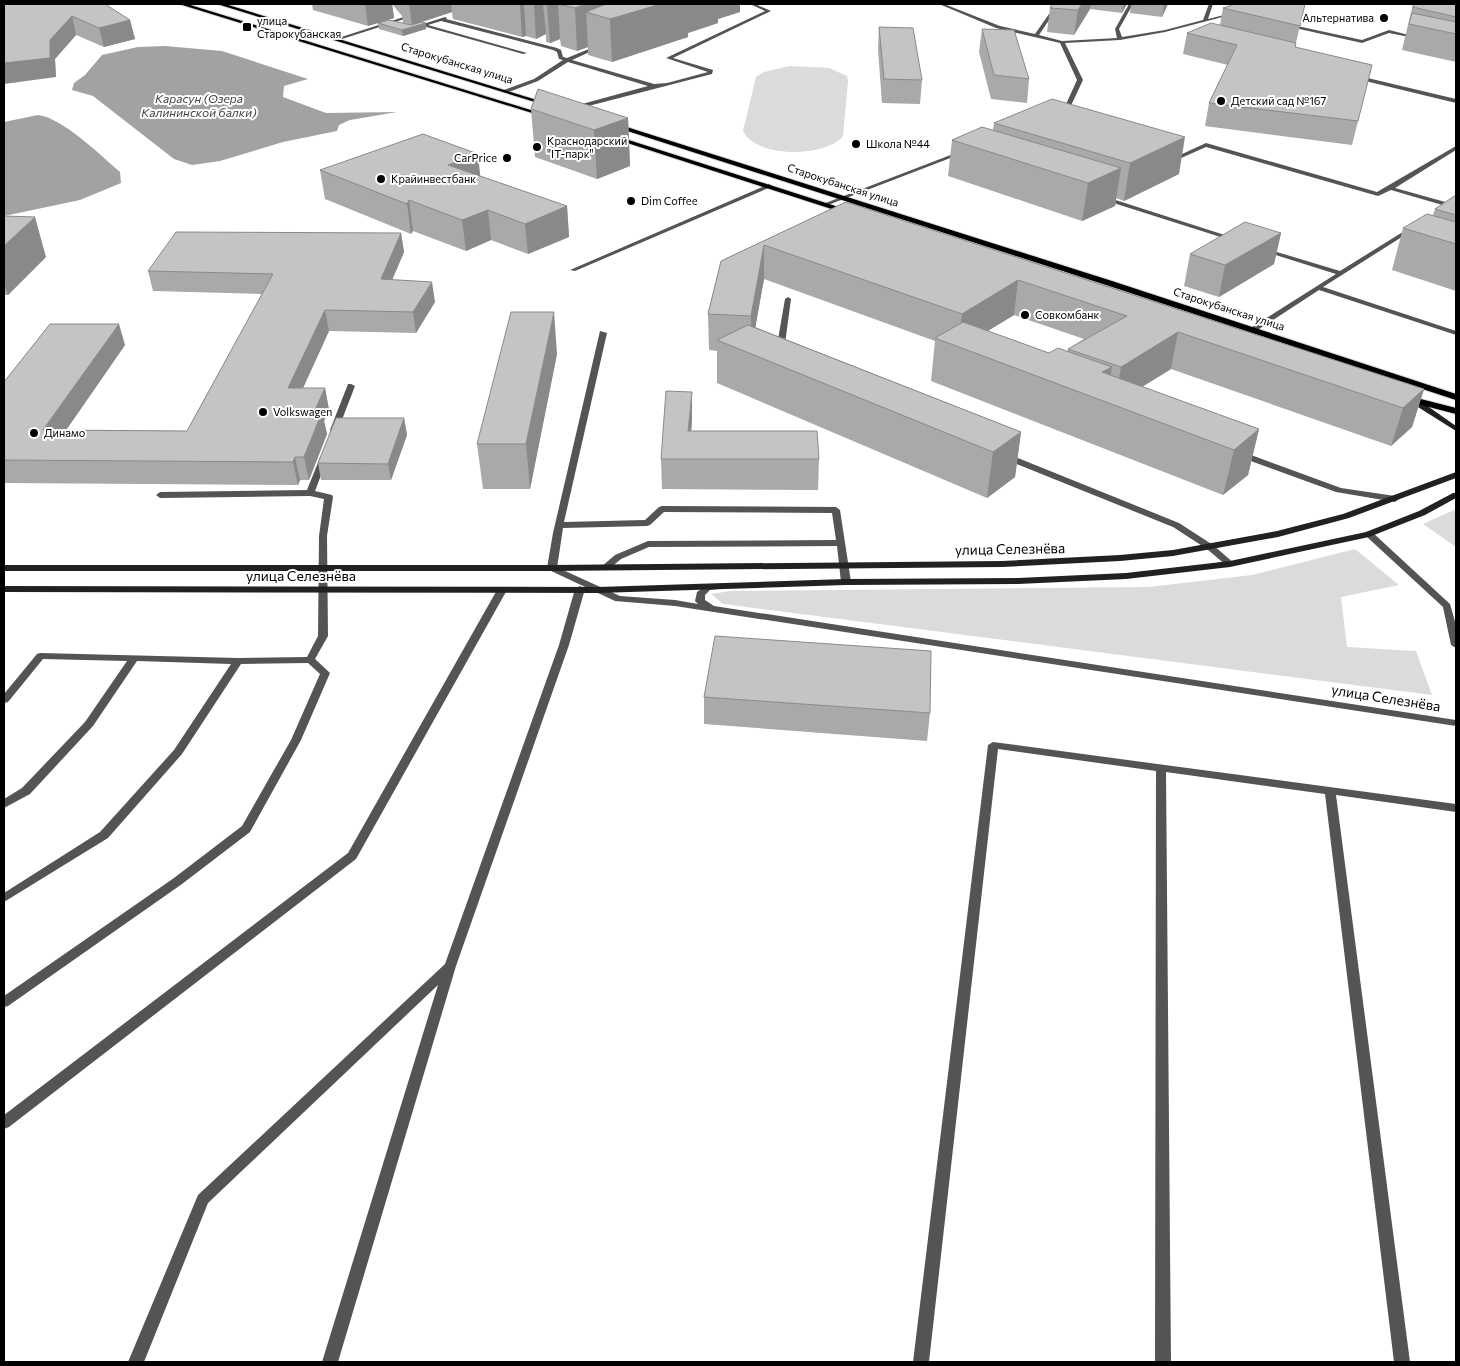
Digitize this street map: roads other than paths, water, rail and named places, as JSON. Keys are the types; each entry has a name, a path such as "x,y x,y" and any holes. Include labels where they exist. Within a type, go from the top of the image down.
{"main road":[{"name":"Старокубанская улица","path":"182,4 555,119"},
{"name":"Старокубанская улица","path":"220,4 558,108"},
{"path":"566,110 585,116"},
{"name":"Старокубанская улица","path":"604,122 1253,329 1456,397"},
{"name":"Старокубанская улица","path":"610,136 863,216"},
{"path":"1394,394 1456,411"},
{"path":"1413,400 1456,429"},
{"name":"улица Селезнёва","path":"4,568 552,568 1063,562 1120,558 1210,546 1287,532 1346,516 1456,475"},
{"name":"улица Селезнёва","path":"4,589 598,590 846,582 1018,581 1116,576 1230,564 1370,534 1422,513 1456,495"}],"street":[{"path":"566,110 710,73 710,71 668,58 768,11 766,8 752,4"},
{"path":"941,4 998,27 1062,42 1120,39 1165,31 1236,13"},
{"path":"1120,39 1117,28 1131,4"},
{"path":"1205,21 1212,4"},
{"path":"394,12 399,22"},
{"path":"337,40 390,23 399,22 418,14"},
{"path":"1036,36 1051,15"},
{"path":"406,27 422,25 449,16"},
{"path":"440,19 548,47 559,51 561,58 654,86"},
{"path":"1285,24 1362,42 1389,31 1428,40"},
{"path":"422,25 525,52"},
{"path":"1165,31 1175,33"},
{"path":"534,44 542,40"},
{"path":"506,92 536,80 567,60 608,41"},
{"path":"1056,117 1064,114 1080,80 1062,42"},
{"path":"548,47 556,44"},
{"path":"1350,75 1456,101"},
{"path":"1161,159 1171,162 1206,145 1378,194 1456,148"},
{"path":"826,204 959,153 969,153"},
{"path":"573,270 769,186"},
{"path":"1390,188 1456,207"},
{"path":"1093,195 1236,240"},
{"path":"1441,210 1448,205"},
{"path":"1253,329 1418,224"},
{"path":"1388,243 1396,246"},
{"path":"1255,246 1341,273"},
{"path":"1318,288 1456,333"},
{"path":"778,364 788,300"},
{"path":"552,568 603,333"},
{"path":"330,440 350,386"},
{"path":"310,494 327,449"},
{"path":"1227,450 1339,490 1395,499"},
{"path":"1000,454 1176,525 1210,546 1230,564"},
{"path":"160,495 310,494 329,497 323,536 323,636 310,660"},
{"path":"560,525 647,523 662,509 836,510 846,582"},
{"path":"1370,534 1447,606 1456,646"},
{"path":"606,567 618,557 648,544 841,542"},
{"name":"улица Селезнёва","path":"552,568 618,599 718,610 1456,723"},
{"name":"улица Селезнёва","path":"718,610 701,602 699,597 707,588 722,587"},
{"path":"4,1123 352,856 502,590"},
{"path":"330,1362 450,966 564,645 580,590"},
{"path":"4,700 40,656 238,661 310,660 325,673 296,740 246,829 178,880 4,1002"},
{"path":"4,804 26,792 89,724 134,659"},
{"path":"4,898 104,835 178,752 238,661"},
{"path":"921,1362 992,745 1456,808"},
{"path":"1161,768 1162,1362"},
{"path":"1330,791 1402,1362"},
{"path":"136,1362 203,1199 450,966"}],"water":[{"name":"Карасун (Озера Калининской балки)","path":"165,46 222,51 308,79 284,86 283,97 326,113 397,112 350,120 339,125 337,131 283,142 220,161 192,165 174,159 93,96 72,90 74,83 85,75 102,55 138,47"},
{"path":"38,115 59,123 81,138 120,172 121,183 80,200 4,216 4,122"}],"place":[{"name":"Альтернатива","path":"1384,18"},
{"name":"улица Старокубанская","path":"247,27"},
{"name":"Детский сад №167","path":"1221,101"},
{"name":"Школа №44","path":"856,144"},
{"name":"Краснодарский \"IT-парк\"","path":"537,147"},
{"name":"CarPrice","path":"507,158"},
{"name":"Крайинвестбанк","path":"381,179"},
{"name":"Dim Coffee","path":"631,201"},
{"name":"Совкомбанк","path":"1025,315"},
{"name":"Volkswagen","path":"263,412"},
{"name":"Динамо","path":"34,433"}]}
